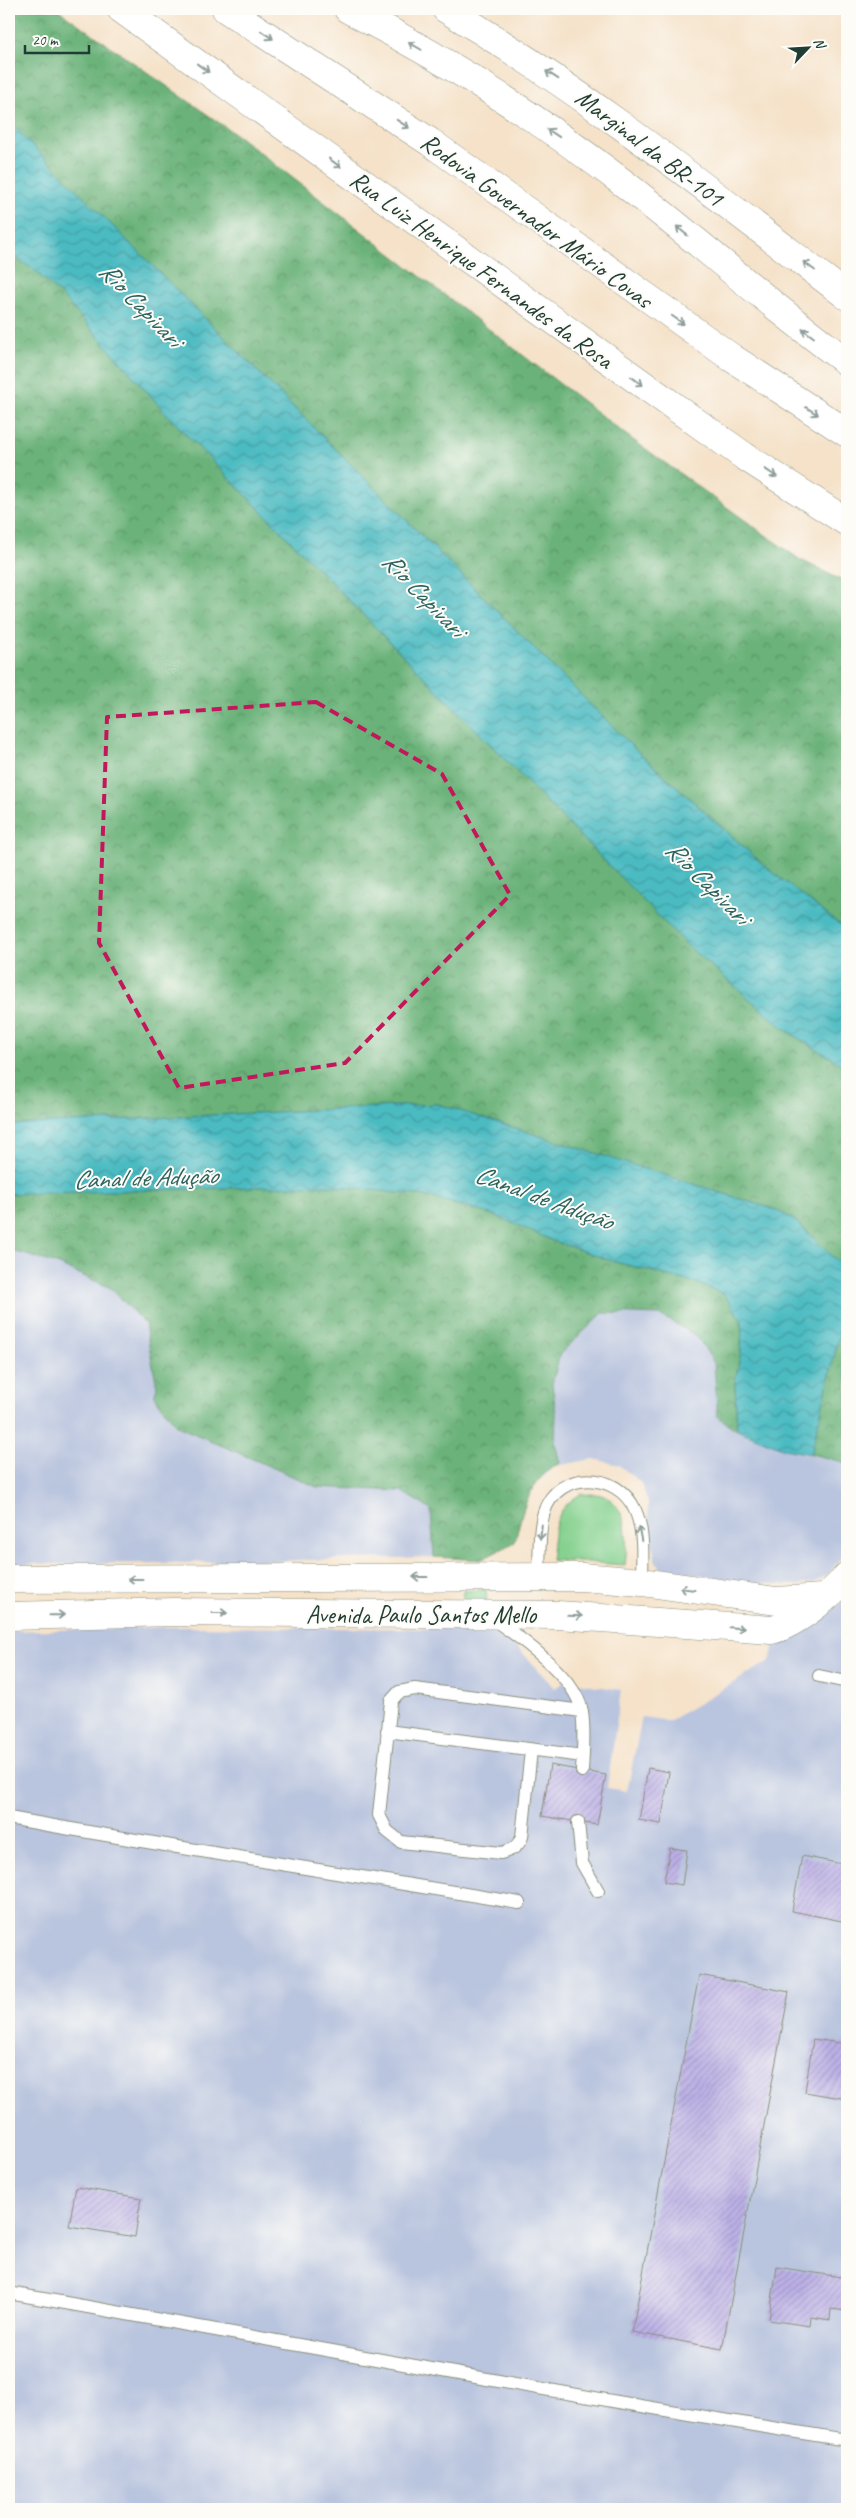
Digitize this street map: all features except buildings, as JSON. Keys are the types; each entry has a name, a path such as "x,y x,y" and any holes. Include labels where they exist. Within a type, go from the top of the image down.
{"main road":[{"name":"Rua Luiz Henrique Fernandes da Rosa","path":"121,9 640,383 752,461 847,522"},
{"name":"Rodovia Governador Mário Covas","path":"226,9 430,142 732,358 847,433"},
{"path":"348,9 460,72 566,142 625,184 798,325 847,362"},
{"name":"Marginal da BR-101","path":"446,9 503,43 615,119 847,296"},
{"name":"Avenida Paulo Santos Mello","path":"9,1616 175,1612 594,1616 772,1630 787,1626 847,1576"},
{"path":"475,1577 494,1591 492,1608 475,1615"},
{"name":"Avenida Paulo Santos Mello","path":"9,1580 582,1577 642,1582 776,1600 822,1598"},
{"path":"175,1612 176,1579"},
{"path":"639,1620 642,1582"}],"lane":[{"path":"539,1577 540,1531 544,1510 557,1491 577,1480 605,1480 623,1492 636,1510 642,1541 642,1582"},
{"path":"475,1615 518,1636 547,1661 566,1681 582,1711 582,1770"},
{"path":"819,1676 847,1682"},
{"path":"531,1750 522,1836 519,1844 511,1850 502,1853 401,1842 387,1832 379,1814 391,1701 399,1692 415,1689 582,1711"},
{"path":"387,1731 583,1756"},
{"path":"9,1818 141,1842 309,1867 519,1903"},
{"path":"578,1822 582,1863 598,1891"},
{"path":"9,2292 392,2360 515,2385 847,2440"}],"highlighted area":[{"path":"316,702 442,774 510,895 345,1063 179,1088 99,943 107,717"}],"shaded area":[{"path":"9,1194 696,1283 785,1449 847,1463 847,1550 829,1573 816,1582 798,1585 752,1583 662,1569 656,1562 649,1531 648,1502 641,1483 619,1465 594,1459 555,1466 533,1486 522,1514 515,1542 481,1560 434,1557 176,1563 9,1564"},
{"path":"847,1598 847,2509 9,2509 9,1631 176,1627 487,1629 518,1648 555,1688 566,1681 621,1690 607,1788 627,1791 642,1717 669,1721 770,1661 774,1645 793,1639"}],"green space":[{"path":"9,9 57,9 238,136 629,437 799,559 847,583 847,930 767,868 636,750 9,122"},
{"path":"9,253 33,269 63,297 172,420 690,948 787,1031 847,1068 847,1463 811,1454 846,1306 815,1238 793,1219 776,1210 438,1104 9,1125"},
{"path":"328,1185 426,1196 494,1215 551,1240 612,1261 696,1283 724,1294 742,1321 741,1352 735,1383 737,1430 718,1417 714,1363 697,1336 660,1315 603,1313 560,1354 552,1384 556,1414 555,1443 560,1463 549,1469 541,1477 528,1497 515,1542 481,1560 434,1557 431,1510 401,1491 317,1487 177,1426 154,1396 157,1387 145,1324 111,1288 54,1263 9,1250 9,1194"},
{"path":"581,1494 601,1495 617,1506 625,1525 625,1565 551,1560 555,1530 560,1514 572,1500"},
{"path":"486,1589 487,1601 483,1605 466,1604 463,1598 464,1591"}],"water":[{"name":"Rio Capivari","path":"9,122 636,750 767,868 847,930 847,1068 787,1031 690,948 172,420 63,297 33,269 9,253"},
{"name":"Canal de Adução","path":"438,1104 776,1210 793,1219 839,1262 846,1306 811,1454 785,1449 737,1430 735,1383 741,1352 742,1321 724,1294 696,1283 612,1261 551,1240 494,1215 426,1196 328,1185 9,1194 9,1125"}]}
